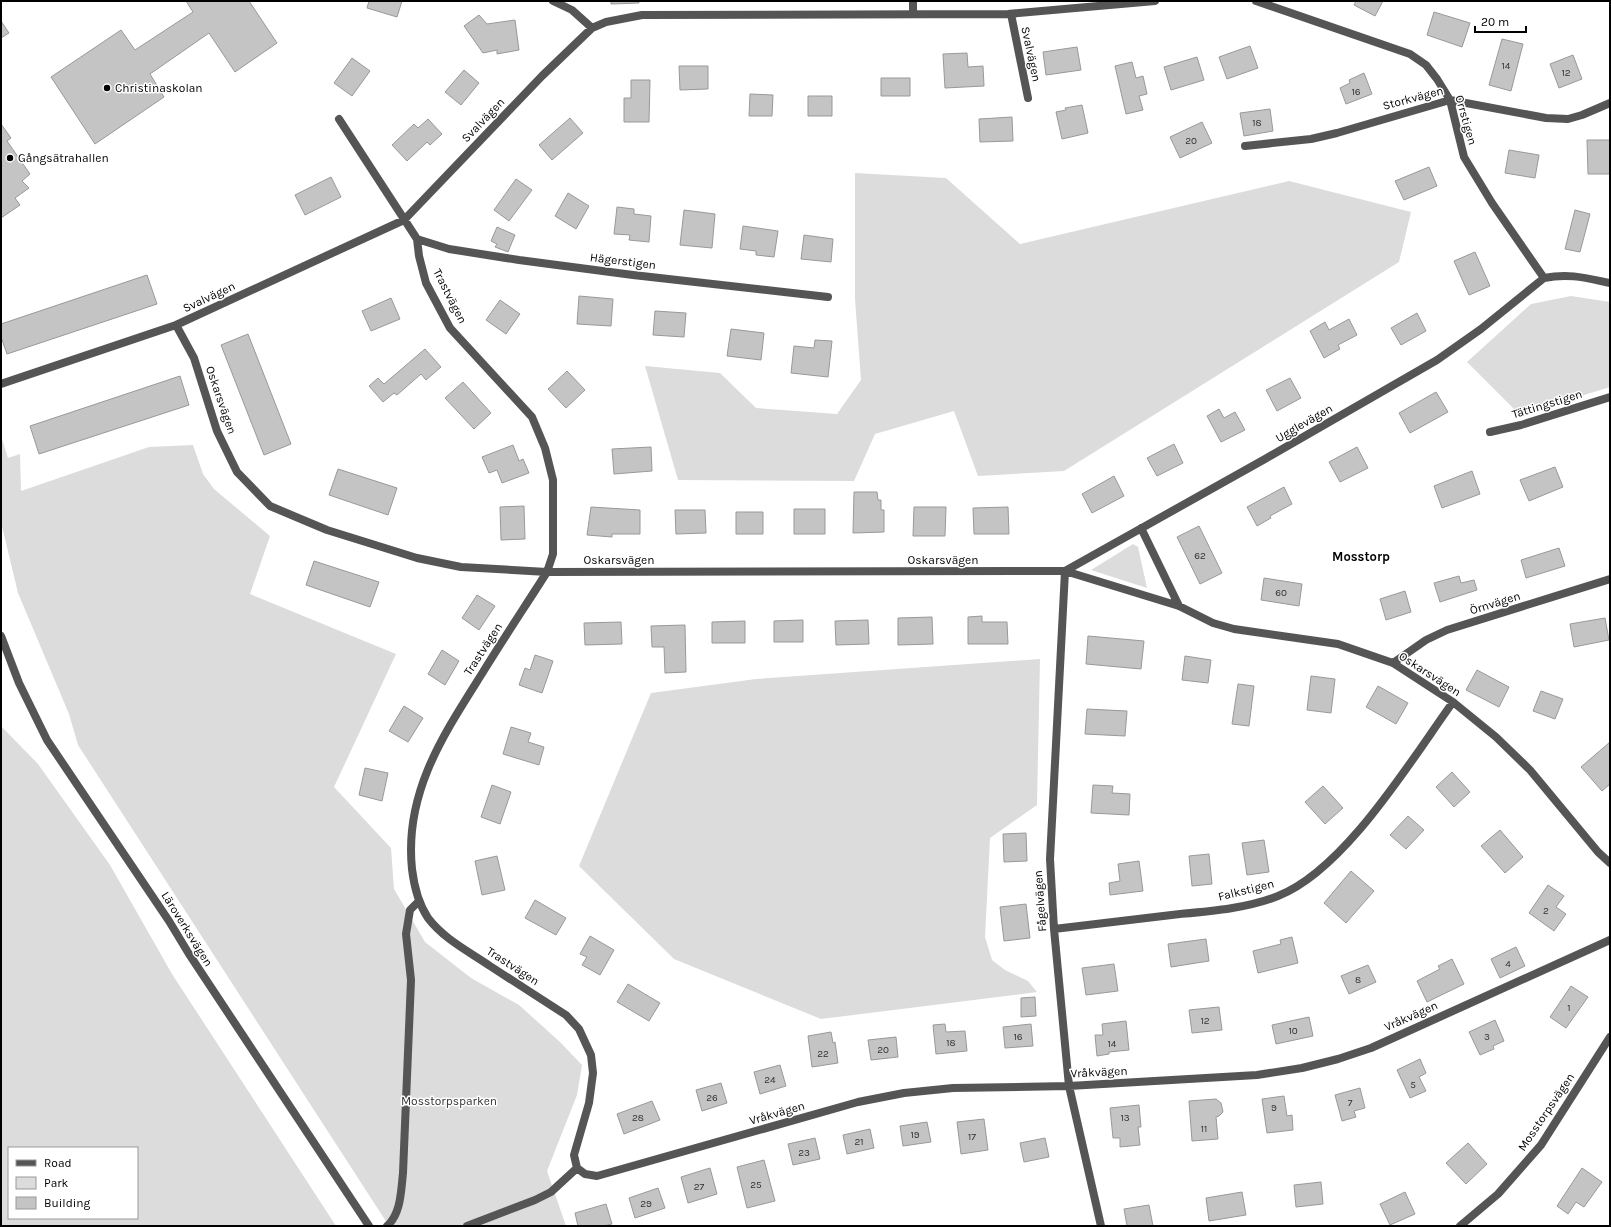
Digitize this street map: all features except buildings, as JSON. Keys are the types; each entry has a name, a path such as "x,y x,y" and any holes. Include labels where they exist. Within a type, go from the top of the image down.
{"street":[{"path":"553,1 572,10 592,28"},
{"path":"913,1 913,14"},
{"name":"Svalvägen","path":"1,384 176,325 404,220 542,76 592,28 606,22 642,15 1011,14 1155,1"},
{"name":"Orrstigen","path":"1256,1 1410,54 1426,65 1450,100 1464,157 1492,202 1544,278"},
{"name":"Svalvägen","path":"1011,14 1028,98"},
{"name":"Storkvägen","path":"1245,146 1311,139 1337,133 1450,100 1546,118 1568,119 1582,115 1610,103"},
{"name":"Trastvägen","path":"339,119 417,240 419,256 426,283 450,328 485,368 532,417 545,448 553,480 553,554 547,572 454,717 432,760 420,790 412,821 411,853 414,880 419,901 428,917 447,938 566,1015 579,1029 591,1054 593,1073 589,1103 574,1155 577,1168"},
{"name":"Hägerstigen","path":"417,240 449,249 519,260 633,275 828,297"},
{"path":"1544,278 1559,275 1578,276 1610,283"},
{"name":"Ugglevägen","path":"1065,571 1265,459 1437,360 1481,329 1544,278"},
{"name":"Oskarsvägen","path":"176,325 194,358 217,431 238,472 270,506 327,530 417,558 461,566 547,572 1065,571 1179,606 1213,623 1234,629 1338,644 1393,663 1453,702 1496,738 1530,770 1598,852 1610,863"},
{"name":"Tättingstigen","path":"1490,432 1521,425 1610,397"},
{"path":"1141,528 1179,606"},
{"name":"Fågelvägen","path":"1065,571 1050,859 1054,929 1069,1086 1101,1226"},
{"name":"Örnvägen","path":"1393,663 1426,640 1447,630 1610,579"},
{"name":"Läroverksvägen","path":"1,636 19,683 47,740 169,921 188,954 369,1226"},
{"name":"Falkstigen","path":"1054,929 1222,910 1261,902 1279,896 1300,884 1321,869 1374,813 1453,702"},
{"path":"387,1226 392,1221 399,1202 403,1174 411,980 406,934 410,910 419,901"},
{"name":"Vråkvägen","path":"577,1168 585,1174 597,1176 858,1102 904,1093 953,1088 1069,1086 1256,1075 1302,1068 1338,1059 1371,1048 1610,940"},
{"name":"Mosstorpsvägen","path":"1460,1226 1498,1194 1541,1145 1610,1037"},
{"path":"467,1226 535,1200 550,1192 577,1168"}],"green space":[{"path":"855,173 946,178 1020,244 1289,181 1411,212 1399,262 1064,471 978,476 954,411 875,434 854,481 678,480 645,366 720,373 756,408 837,414 861,380 855,299"},
{"path":"1571,296 1610,302 1610,387 1520,415 1467,362 1531,304"},
{"name":"Mosstorpsparken","path":"1,436 8,458 20,454 21,491 149,447 193,445 203,474 214,489 270,536 250,594 396,654 334,787 391,848 394,889 425,942 471,978 519,1005 560,1042 582,1065 577,1095 547,1171 566,1226 389,1226 78,745 69,714 18,593 1,522"},
{"path":"1133,544 1138,547 1147,588 1091,570"},
{"path":"1040,659 1037,805 990,838 985,937 992,960 1005,970 1028,981 1037,992 821,1019 674,959 579,866 651,693 756,679"},
{"path":"1,726 38,764 110,865 172,974 336,1226 1,1226"}],"place":[{"name":"Christinaskolan","path":"107,88"},
{"name":"Gångsätrahallen","path":"10,158"}],"district":[{"name":"Mosstorp","path":"1361,556"}]}
